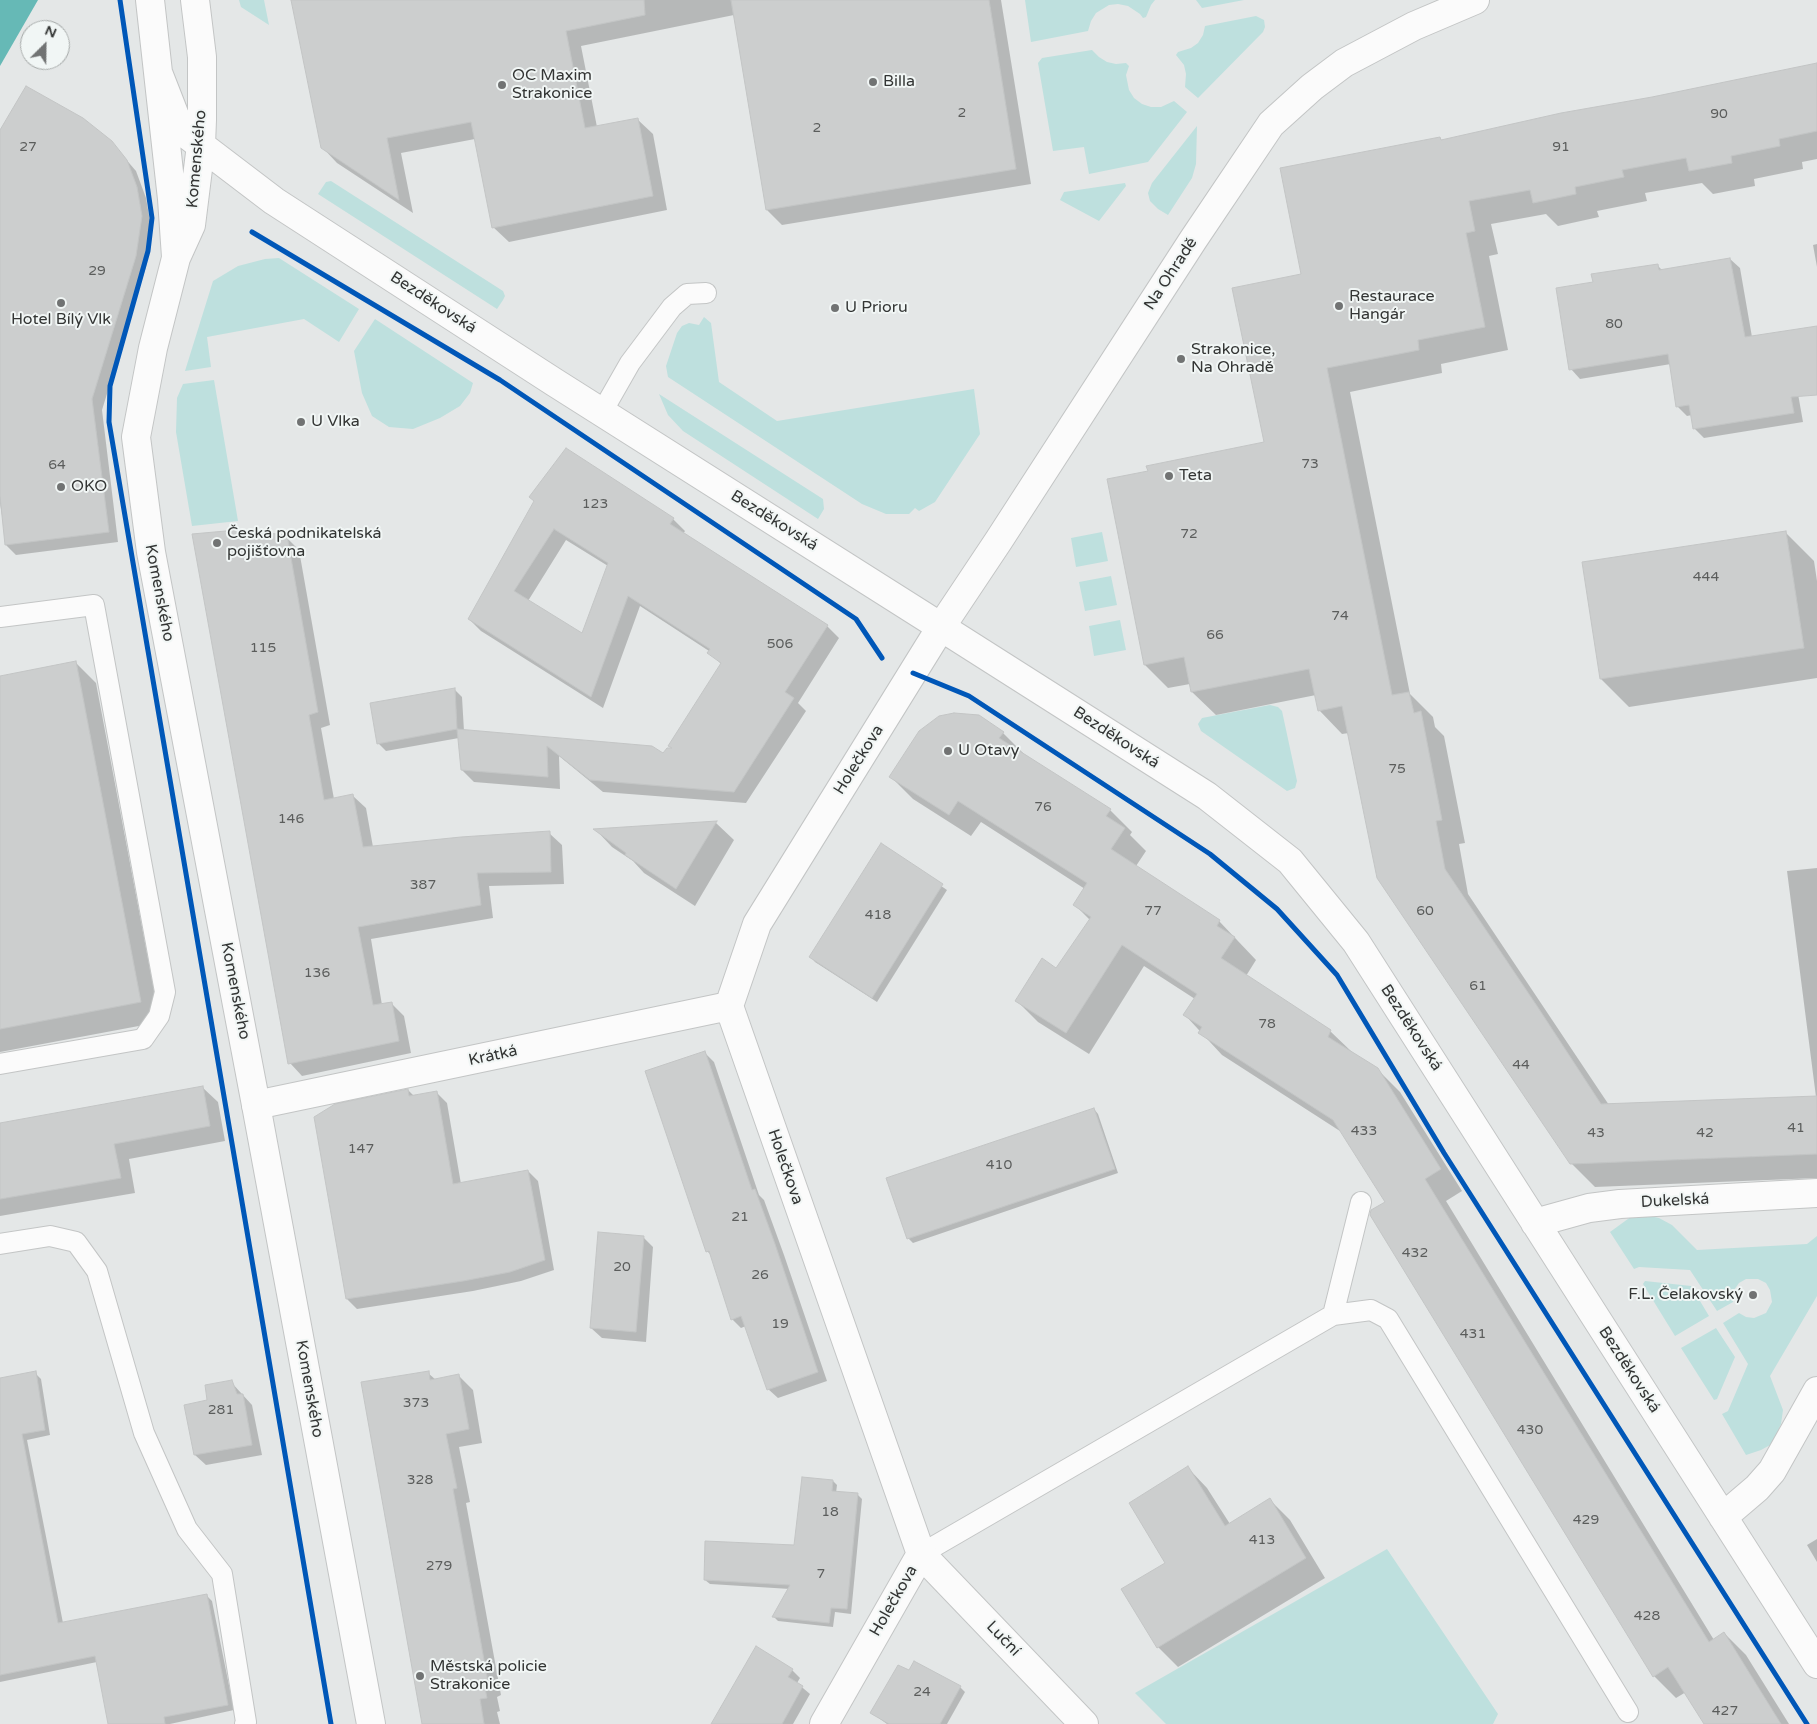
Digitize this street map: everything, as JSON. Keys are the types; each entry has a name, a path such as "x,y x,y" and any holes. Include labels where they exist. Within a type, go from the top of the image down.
{"street":[{"path":"150,0 159,75"},
{"name":"Komenského","path":"195,0 202,57 201,145 191,225 176,258 153,348 136,437 149,536 371,1724"},
{"name":"Na Ohradě","path":"941,627 1193,240 1271,124 1312,87 1344,63 1414,26 1475,0"},
{"name":"Bezděkovská","path":"159,75 175,116 186,134 281,206 1206,796 1290,861 1356,942 1817,1664"},
{"name":"Komenského","path":"159,75 176,258"},
{"name":"Holečkova","path":"824,1724 921,1554 729,1006 758,924 941,627"},
{"name":"Krátká","path":"256,1106 729,1006"},
{"name":"Dukelská","path":"1535,1223 1588,1208 1620,1204 1817,1193"},
{"path":"1723,1517 1757,1488 1772,1471 1817,1391"},
{"name":"Luční","path":"921,1554 1084,1724"}],"lane":[{"path":"602,412 630,363 672,307 687,294 706,292"},
{"path":"0,618 94,606 165,992 159,1016 143,1039 0,1064"},
{"path":"1333,1316 1361,1202"},
{"path":"0,1244 50,1236 76,1242 97,1270 144,1433 186,1529 222,1574 245,1724"},
{"path":"921,1554 1333,1316 1370,1310 1388,1319 1628,1712"}],"shaded area":[{"path":"239,0 264,0 269,25 241,7"},
{"path":"1025,0 1155,0 1146,17 1143,18 1128,6 1109,5 1096,13 1088,31 1031,42"},
{"path":"1196,0 1244,0 1202,8"},
{"path":"1256,16 1264,20 1265,27 1263,32 1198,98 1185,87 1186,74 1184,65 1176,55 1178,52 1191,48 1198,43 1203,35 1205,26"},
{"path":"1092,50 1107,62 1116,64 1126,63 1129,66 1126,75 1129,90 1134,98 1142,104 1151,107 1161,107 1174,101 1187,112 1148,162 1089,174 1084,147 1053,151 1038,63 1042,58"},
{"path":"1197,126 1196,164 1192,178 1168,215 1150,201 1148,193 1152,183"},
{"path":"331,181 503,291 505,296 497,309 318,194 326,182"},
{"path":"1125,183 1126,186 1099,221 1060,200 1064,192"},
{"path":"279,258 359,309 339,342 304,319 207,337 211,367 185,371 213,281 238,266 265,259"},
{"path":"704,317 711,323 719,382 777,421 974,389 980,434 935,502 919,511 915,508 909,514 886,514 862,504 668,377 666,366 677,333 682,326 689,323 699,325"},
{"path":"375,319 473,383 470,393 460,406 440,418 413,429 389,427 372,416 362,393 354,351"},
{"path":"214,380 238,521 192,526 176,432 177,398 183,384"},
{"path":"659,394 823,499 824,509 818,519 683,431 668,415"},
{"path":"1102,532 1108,561 1076,567 1071,538"},
{"path":"1111,576 1117,605 1085,611 1079,582"},
{"path":"1120,620 1126,650 1094,656 1089,626"},
{"path":"1270,705 1278,707 1282,711 1297,781 1295,788 1287,791 1201,731 1198,724 1202,718"},
{"path":"1646,1215 1659,1218 1672,1225 1697,1250 1807,1244 1817,1236 1817,1296 1770,1376 1783,1410 1781,1424 1772,1444 1761,1450 1746,1455 1722,1414 1728,1411 1748,1364 1723,1323 1739,1313 1746,1317 1754,1318 1766,1313 1772,1302 1770,1290 1766,1283 1758,1279 1746,1279 1739,1283 1734,1290 1733,1302 1717,1311 1690,1270 1639,1267 1634,1269 1610,1232 1632,1216"},
{"path":"1645,1281 1691,1286 1709,1316 1675,1336 1643,1284"},
{"path":"1716,1328 1735,1357 1717,1399 1714,1400 1681,1348"},
{"path":"1387,1549 1498,1714 1493,1724 1166,1724 1135,1693"}],"water":[{"path":"0,0 38,0 26,20 20,20 20,31 0,66"}],"building":[{"name":"OC Maxim Strakonice","path":"291,0 644,0 645,15 566,31 585,128 638,118 653,196 492,228 471,122 387,138 399,200 321,148"},
{"name":"Billa","path":"731,0 989,0 1016,169 766,210"},
{"path":"1817,63 1817,131 1779,139 1780,146 1731,156 1732,163 1689,171 1686,158 1622,170 1624,177 1575,187 1576,194 1533,203 1530,190 1469,201 1475,231 1466,233 1485,327 1418,340 1419,350 1327,368 1392,695 1409,692 1414,713 1421,711 1442,820 1436,821 1445,869 1601,1104 1817,1096 1817,1154 1570,1164 1377,878 1342,706 1318,711 1309,669 1191,692 1184,657 1144,665 1107,479 1148,471 1146,466 1264,442 1232,288 1301,274 1280,168 1440,137 1441,140 1561,113 1652,97"},
{"path":"26,86 83,118 112,141 127,160 137,187 142,216 136,256 92,399 109,532 5,545 0,496 0,130"},
{"path":"1730,258 1745,337 1817,326 1817,395 1791,397 1794,413 1693,429 1689,405 1676,407 1668,354 1569,370 1556,288 1593,282 1591,274 1658,264 1659,270"},
{"path":"566,448 674,518 670,524 828,625 785,692 794,698 734,792 590,780 547,746 548,777 461,770 457,729 652,746 663,753 667,748 672,748 668,746 721,663 707,653 710,649 628,596 591,697 468,619 534,501 529,497","holes":["554,529 608,563 582,633 514,591"]},
{"path":"237,530 287,535 318,712 309,715 324,800 353,794 363,847 461,837 550,831 551,872 477,873 481,905 358,927 373,1005 392,1002 399,1041 288,1064 192,534"},
{"path":"1786,531 1804,648 1600,679 1582,562"},
{"path":"76,661 141,1002 0,1029 0,676"},
{"path":"455,688 457,729 377,744 370,703"},
{"path":"954,713 979,715 1004,732 999,738 1111,809 1106,816 1125,828 1111,849 1220,920 1217,926 1235,937 1221,958 1331,1030 1328,1037 1378,1068 1441,1169 1425,1179 1709,1642 1724,1632 1781,1724 1704,1724 1668,1667 1653,1677 1370,1215 1371,1210 1385,1202 1333,1120 1198,1033 1202,1027 1183,1015 1197,994 1122,945 1066,1033 1015,1001 1042,958 1056,968 1091,917 1073,905 1087,883 958,801 949,815 889,777 919,731 939,716"},
{"path":"717,821 676,889 625,855 626,853 593,829"},
{"path":"881,843 943,884 872,998 809,957"},
{"path":"705,1051 752,1190 755,1189 775,1244 818,1372 767,1390 741,1316 731,1320 709,1251 706,1252 645,1071"},
{"path":"203,1086 210,1126 114,1144 121,1178 0,1199 0,1123"},
{"path":"408,1089 409,1096 437,1091 453,1184 528,1170 545,1260 510,1272 346,1299 314,1117 335,1104"},
{"path":"1094,1108 1115,1169 907,1239 886,1178"},
{"path":"598,1232 644,1236 636,1332 590,1328"},
{"path":"36,1371 45,1430 22,1434 58,1623 207,1594 228,1705 164,1717 165,1724 108,1724 95,1656 0,1675 0,1378"},
{"path":"429,1371 430,1380 459,1374 469,1429 446,1434 457,1488 453,1489 488,1682 484,1683 487,1698 480,1699 484,1724 422,1724 361,1382"},
{"path":"232,1380 237,1394 243,1394 252,1445 194,1455 184,1405 207,1400 205,1385"},
{"path":"1188,1466 1225,1526 1270,1498 1306,1558 1157,1648 1121,1589 1165,1563 1129,1503"},
{"path":"802,1477 833,1480 832,1491 858,1493 847,1609 831,1608 829,1623 772,1617 790,1585 704,1580 705,1541 794,1545"},
{"path":"756,1646 793,1669 788,1677 803,1686 782,1724 711,1724"},
{"path":"914,1661 961,1686 940,1724 889,1724 870,1713 898,1665 909,1670"}],"cycle path":[{"path":"120,0 152,218 148,251 110,386 109,422 331,1724"},
{"path":"252,232 500,380 856,619 882,658"},
{"path":"913,673 969,696 1210,854 1277,909 1337,975 1444,1153 1807,1724"}],"place":[{"name":"Billa","path":"873,82"},
{"name":"OC Maxim Strakonice","path":"502,85"},
{"name":"Hotel Bílý Vlk","path":"61,303"},
{"name":"Restaurace Hangár","path":"1339,306"},
{"name":"U Prioru","path":"835,308"},
{"name":"Strakonice, Na Ohradě","path":"1181,359"},
{"name":"U Vlka","path":"301,422"},
{"name":"Teta","path":"1169,476"},
{"name":"OKO","path":"61,487"},
{"name":"Česká podnikatelská pojišťovna","path":"217,543"},
{"name":"U Otavy","path":"948,751"},
{"name":"F.L. Čelakovský","path":"1753,1295"},
{"name":"Městská policie Strakonice","path":"420,1676"}]}
